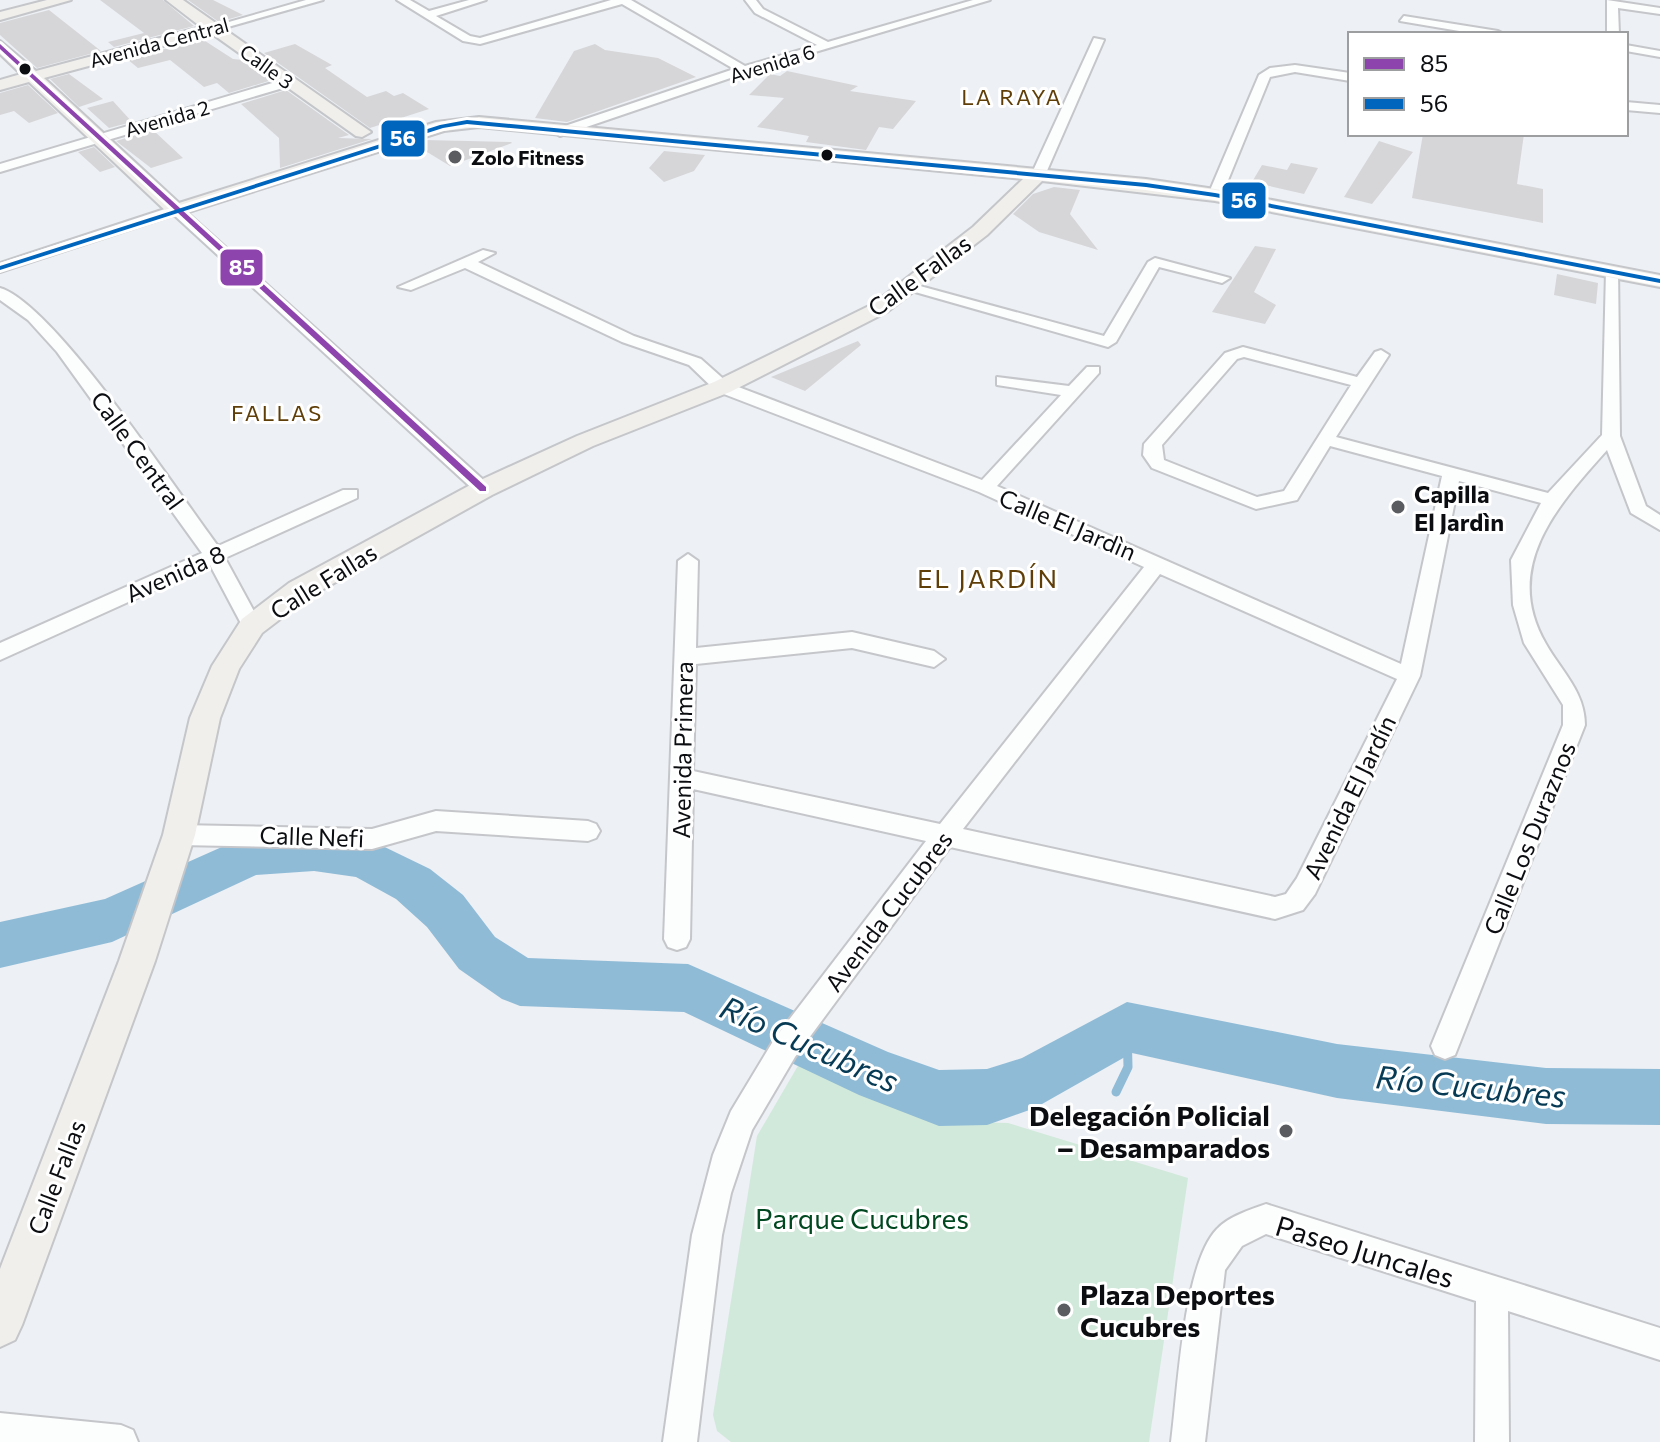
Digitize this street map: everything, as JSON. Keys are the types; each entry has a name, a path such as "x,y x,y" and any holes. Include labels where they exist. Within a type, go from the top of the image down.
{"main road":[{"path":"0,16 64,0"},
{"name":"Calle 3","path":"173,0 362,132"},
{"name":"Avenida Central","path":"0,85 214,28"},
{"path":"0,46 176,210 358,155 428,130 453,123 479,122 560,132 1039,173 1215,195 1660,281"},
{"path":"362,132 428,130"},
{"path":"358,155 368,140 362,132"},
{"name":"Calle Fallas","path":"0,1325 137,961 179,835 205,718 226,666 252,626 299,590 483,489 585,441 722,387 880,308 980,231 1039,173"}],"street":[{"name":"Avenida Central","path":"214,28 318,0"},
{"path":"402,0 467,39 480,41 623,0 744,70"},
{"path":"428,15 481,0"},
{"path":"750,0 759,11 827,46"},
{"name":"Avenida 6","path":"560,132 744,70 985,0"},
{"path":"1613,32 1612,2 1660,11"},
{"path":"1402,32 1404,14 1489,32"},
{"path":"1039,173 1098,40"},
{"path":"1628,48 1660,54"},
{"path":"1215,195 1265,75 1274,69 1289,69 1348,77"},
{"name":"Avenida 2","path":"0,168 289,82"},
{"path":"1628,106 1660,109"},
{"path":"0,268 176,210 483,489"},
{"path":"406,287 488,253"},
{"name":"Calle El Jardìn","path":"465,262 628,339 687,359 708,371 722,387 985,488 1409,676"},
{"path":"909,288 1108,342 1155,262 1222,278"},
{"path":"1613,271 1611,436 1638,509 1660,524"},
{"name":"Calle Central","path":"0,293 34,317 63,349 214,555 252,626"},
{"path":"1361,383 1259,354 1243,352 1231,356 1153,444 1152,455 1158,464 1256,503 1290,496 1381,355"},
{"path":"985,488 1093,370"},
{"path":"1003,381 1074,392"},
{"path":"1328,440 1552,500 1611,436"},
{"name":"Avenida El Jardín","path":"683,778 1275,908 1294,902 1306,886 1409,676 1452,473"},
{"name":"Avenida 8","path":"0,652 350,494"},
{"name":"Calle Los Duraznos","path":"1445,1046 1574,725 1574,704 1534,643 1523,605 1521,560 1552,500"},
{"name":"Avenida Primera","path":"677,939 688,561"},
{"name":"Avenida Cucubres","path":"680,1442 706,1252 723,1172 741,1122 811,1015 945,834 1158,563"},
{"path":"684,657 852,640 934,659"},
{"name":"Calle Nefi","path":"179,835 372,839 436,821 588,831"},
{"name":"Paseo Juncales","path":"1188,1442 1210,1267 1222,1242 1237,1229 1266,1219 1660,1344"},
{"path":"1492,1290 1492,1442"},
{"path":"0,1430 121,1442"}],"green space":[{"name":"Parque Cucubres","path":"806,1052 967,1122 1008,1123 1188,1178 1149,1442 731,1442 717,1431 713,1415 757,1136"}],"building":[{"path":"100,0 163,0 194,26 114,47 108,42 144,33"},
{"path":"188,0 213,0 243,15 219,22"},
{"path":"49,10 101,51 37,68 0,35 0,23"},
{"path":"202,39 233,59 243,60 272,80 229,93 217,83 204,87 170,60 138,68 127,59"},
{"path":"295,44 332,65 325,68 367,97 386,91 394,96 403,93 429,109 370,128 264,53"},
{"path":"595,44 605,50 658,58 696,77 567,122 535,118 574,51"},
{"path":"787,71 858,86 850,91 916,101 893,129 879,127 866,150 806,142 809,136 757,127 784,98 749,95 770,74 780,76"},
{"path":"69,74 103,99 79,107 50,79"},
{"path":"28,85 58,113 29,123 14,111 0,115 0,93"},
{"path":"286,90 349,135 338,138 372,139 280,168 279,138 241,104"},
{"path":"113,101 132,122 109,128 87,108"},
{"path":"153,130 183,158 151,168 116,141"},
{"path":"1423,136 1524,136 1517,184 1543,189 1543,223 1412,198"},
{"name":"Zolo Fitness","path":"425,140 512,143 450,166 414,144"},
{"path":"1379,141 1413,152 1372,204 1344,197"},
{"path":"94,147 115,167 100,172 78,152"},
{"path":"664,151 705,155 694,171 664,182 649,168"},
{"path":"1291,163 1318,168 1304,194 1252,182 1262,165 1287,170"},
{"path":"1054,187 1080,190 1070,214 1098,250 1039,232 1013,214 1033,194"},
{"path":"1255,246 1276,249 1254,292 1276,305 1265,324 1212,312"},
{"path":"1557,274 1598,283 1596,304 1554,295"},
{"path":"858,341 861,345 805,391 771,377"}],"waterway":[{"name":"Río Cucubres","path":"0,945 112,920 251,855 314,851 364,858 413,884 445,911 477,953 520,982 688,988 879,1076 939,1098 987,1097 1035,1081 1127,1027 1337,1071 1546,1096 1660,1097"},
{"path":"1116,1092 1128,1067 1127,1027"}],"transit line":[{"name":"85","path":"0,46 483,489"},
{"name":"56","path":"0,268 442,126 467,122 1146,185 1215,195 1660,281"}],"place":[{"name":"Zolo Fitness","path":"455,157"},
{"name":"Capilla El Jardìn","path":"1398,507"},
{"name":"Delegación Policial – Desamparados","path":"1286,1131"},
{"name":"Plaza Deportes Cucubres","path":"1064,1310"}],"district":[{"name":"LA RAYA","path":"1012,96"},
{"name":"FALLAS","path":"277,412"},
{"name":"EL JARDÍN","path":"988,577"}]}
